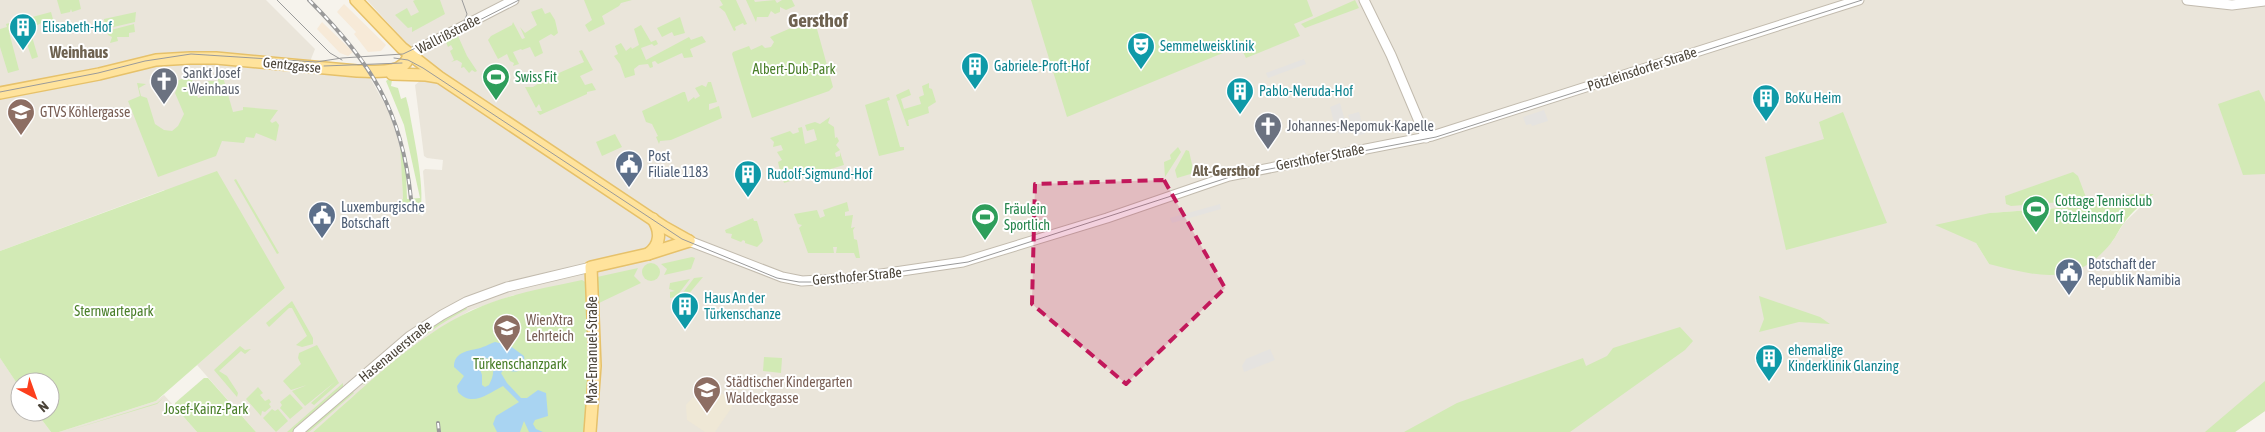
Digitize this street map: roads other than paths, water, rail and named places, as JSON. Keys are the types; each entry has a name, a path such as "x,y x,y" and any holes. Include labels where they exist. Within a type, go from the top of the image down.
{"main road":[{"name":"Gersthofer Straße","path":"360,1 409,54 439,78 689,241"},
{"name":"Gentzgasse","path":"378,71 402,68 407,63 409,54"},
{"name":"Gentzgasse","path":"0,93 99,74 156,60 190,58 378,71 439,78"},
{"path":"648,254 655,249 659,237 658,229 653,219"},
{"path":"591,267 648,254 689,241"},
{"name":"Max-Emanuel-Straße","path":"590,432 594,372 594,313 591,267"}],"street":[{"name":"Wallrißstraße","path":"409,54 514,0"},
{"path":"1364,0 1391,55 1426,138"},
{"name":"Pötzleinsdorfer Straße","path":"1426,138 1859,0"},
{"path":"2187,0 2232,5 2265,1"},
{"name":"Gersthofer Straße","path":"689,241 795,280 846,279 904,272 980,258 1242,173 1426,138"},
{"name":"Hasenauerstraße","path":"298,432 410,336 442,315 466,302 507,287 591,267"}],"water":[{"path":"495,342 509,345 524,356 522,368 513,371 505,368 501,373 507,383 521,398 527,398 538,390 546,393 548,416 535,420 533,424 536,429 543,432 529,432 524,421 520,432 497,432 493,424 496,416 519,402 503,386 481,398 475,399 463,397 458,392 457,386 464,376 454,367 458,356","holes":["487,358 493,367 493,374 489,385 485,387 482,385 482,375 478,363"]}],"tram line":[{"path":"277,0 330,53 342,60"},
{"path":"0,92 98,73 145,61 191,54 316,62 342,58 403,54 458,28 464,22 467,14 462,0"},
{"path":"460,30 519,0"},
{"path":"394,58 408,60 423,68 682,239 777,278 799,282 827,282 968,262 1233,176 1436,137 1862,0"},
{"path":"324,66 402,63"}],"railway":[{"path":"309,0 350,45 380,89 400,139 407,167 411,199"},
{"path":"438,423 439,432"}],"place":[{"name":"Elisabeth-Hof","path":"23,51"},
{"name":"Semmelweisklinik","path":"1141,70"},
{"name":"Gabriele-Proft-Hof","path":"975,90"},
{"name":"Swiss Fit","path":"496,101"},
{"name":"Sankt Josef - Weinhaus","path":"164,105"},
{"name":"Pablo-Neruda-Hof","path":"1240,115"},
{"name":"BoKu Heim","path":"1766,122"},
{"name":"GTVS Köhlergasse","path":"21,136"},
{"name":"Johannes-Nepomuk-Kapelle","path":"1268,150"},
{"name":"Post Filiale 1183","path":"629,188"},
{"name":"Rudolf-Sigmund-Hof","path":"748,198"},
{"name":"Cottage Tennisclub Pötzleinsdorf","path":"2036,233"},
{"name":"Luxemburgische Botschaft","path":"322,239"},
{"name":"Fräulein Sportlich","path":"985,241"},
{"name":"Botschaft der Republik Namibia","path":"2069,296"},
{"name":"Haus An der Türkenschanze","path":"685,330"},
{"name":"WienXtra Lehrteich","path":"507,352"},
{"name":"ehemalige Kinderklinik Glanzing","path":"1769,382"},
{"name":"Städtischer Kindergarten Waldeckgasse","path":"707,414"}],"district":[{"name":"Gersthof","path":"818,20"},
{"name":"Weinhaus","path":"79,52"},
{"name":"Alt-Gersthof","path":"1226,171"}],"park label":[{"name":"Albert-Dub-Park","path":"794,69"},
{"name":"Sternwartepark","path":"114,311"},
{"name":"Türkenschanzpark","path":"520,364"},
{"name":"Josef-Kainz-Park","path":"206,409"}]}
